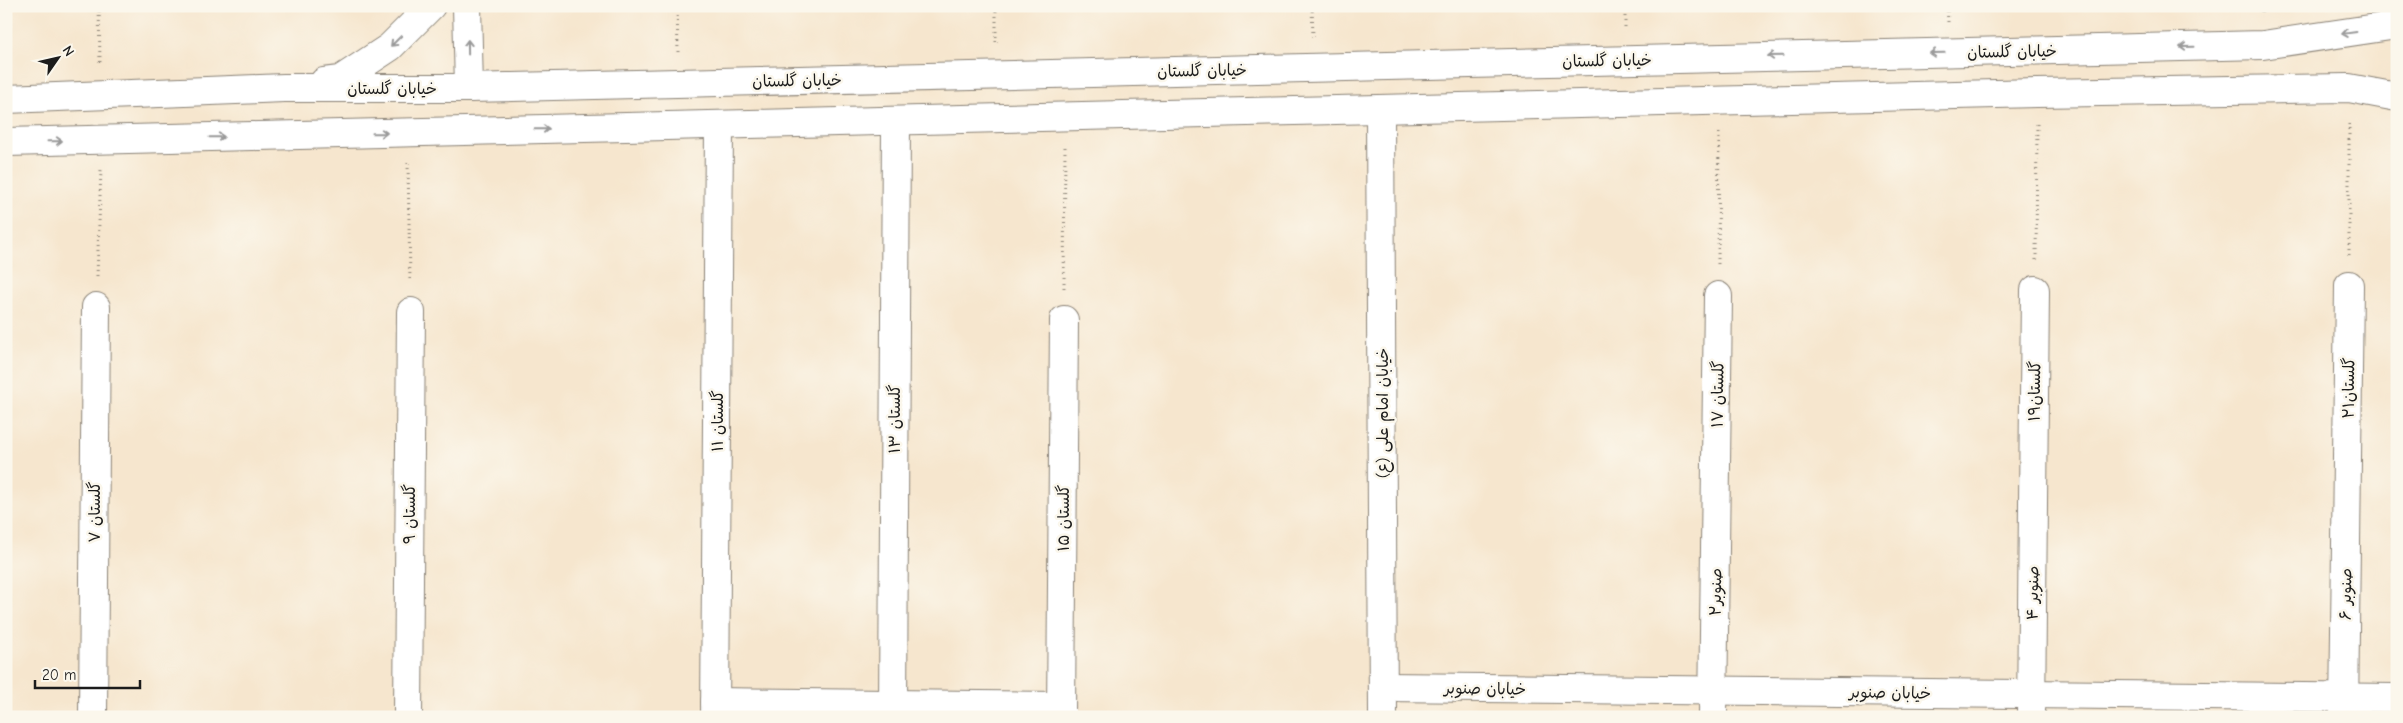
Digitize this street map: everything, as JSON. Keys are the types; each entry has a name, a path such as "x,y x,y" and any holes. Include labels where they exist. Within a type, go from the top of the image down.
{"street":[{"path":"284,88 340,80 390,47 431,6"},
{"path":"467,6 469,88"},
{"name":"خیابان گلستان","path":"6,99 101,97 284,88 469,88 2263,45 2397,26"},
{"path":"6,142 2037,93 2349,88 2397,97"},
{"name":"خیابان امام علی (ع)","path":"1380,109 1383,717"},
{"name":"گلستان ۱۳","path":"893,710 896,121"},
{"name":"گلستان ۱۱","path":"715,709 719,125"},
{"name":"گلستان۲۱","path":"2346,491 2349,285"},
{"name":"گلستان۱۹","path":"2033,492 2035,290"},
{"name":"گلستان ۱۷","path":"1716,493 1718,296"},
{"name":"گلستان ۷","path":"93,717 96,307"},
{"name":"گلستان ۹","path":"408,717 410,312"},
{"name":"گلستان ۱۵","path":"1061,711 1064,320"},
{"name":"صنوبر ۶","path":"2344,707 2346,491"},
{"name":"صنوبر ۴","path":"2031,705 2033,492"},
{"name":"صنوبر۲","path":"1714,704 1716,493"},
{"name":"خیابان صنوبر","path":"1383,687 1714,704 2344,707 2397,698"},
{"path":"715,709 1061,711"}],"path":[{"path":"99,6 101,97"},
{"path":"677,6 678,82"},
{"path":"996,6 997,75"},
{"path":"2349,88 2349,285"},
{"path":"2035,290 2037,93"},
{"path":"1718,296 1720,100"},
{"path":"1064,320 1065,116"},
{"path":"408,132 410,312"},
{"path":"96,307 102,140"}]}
